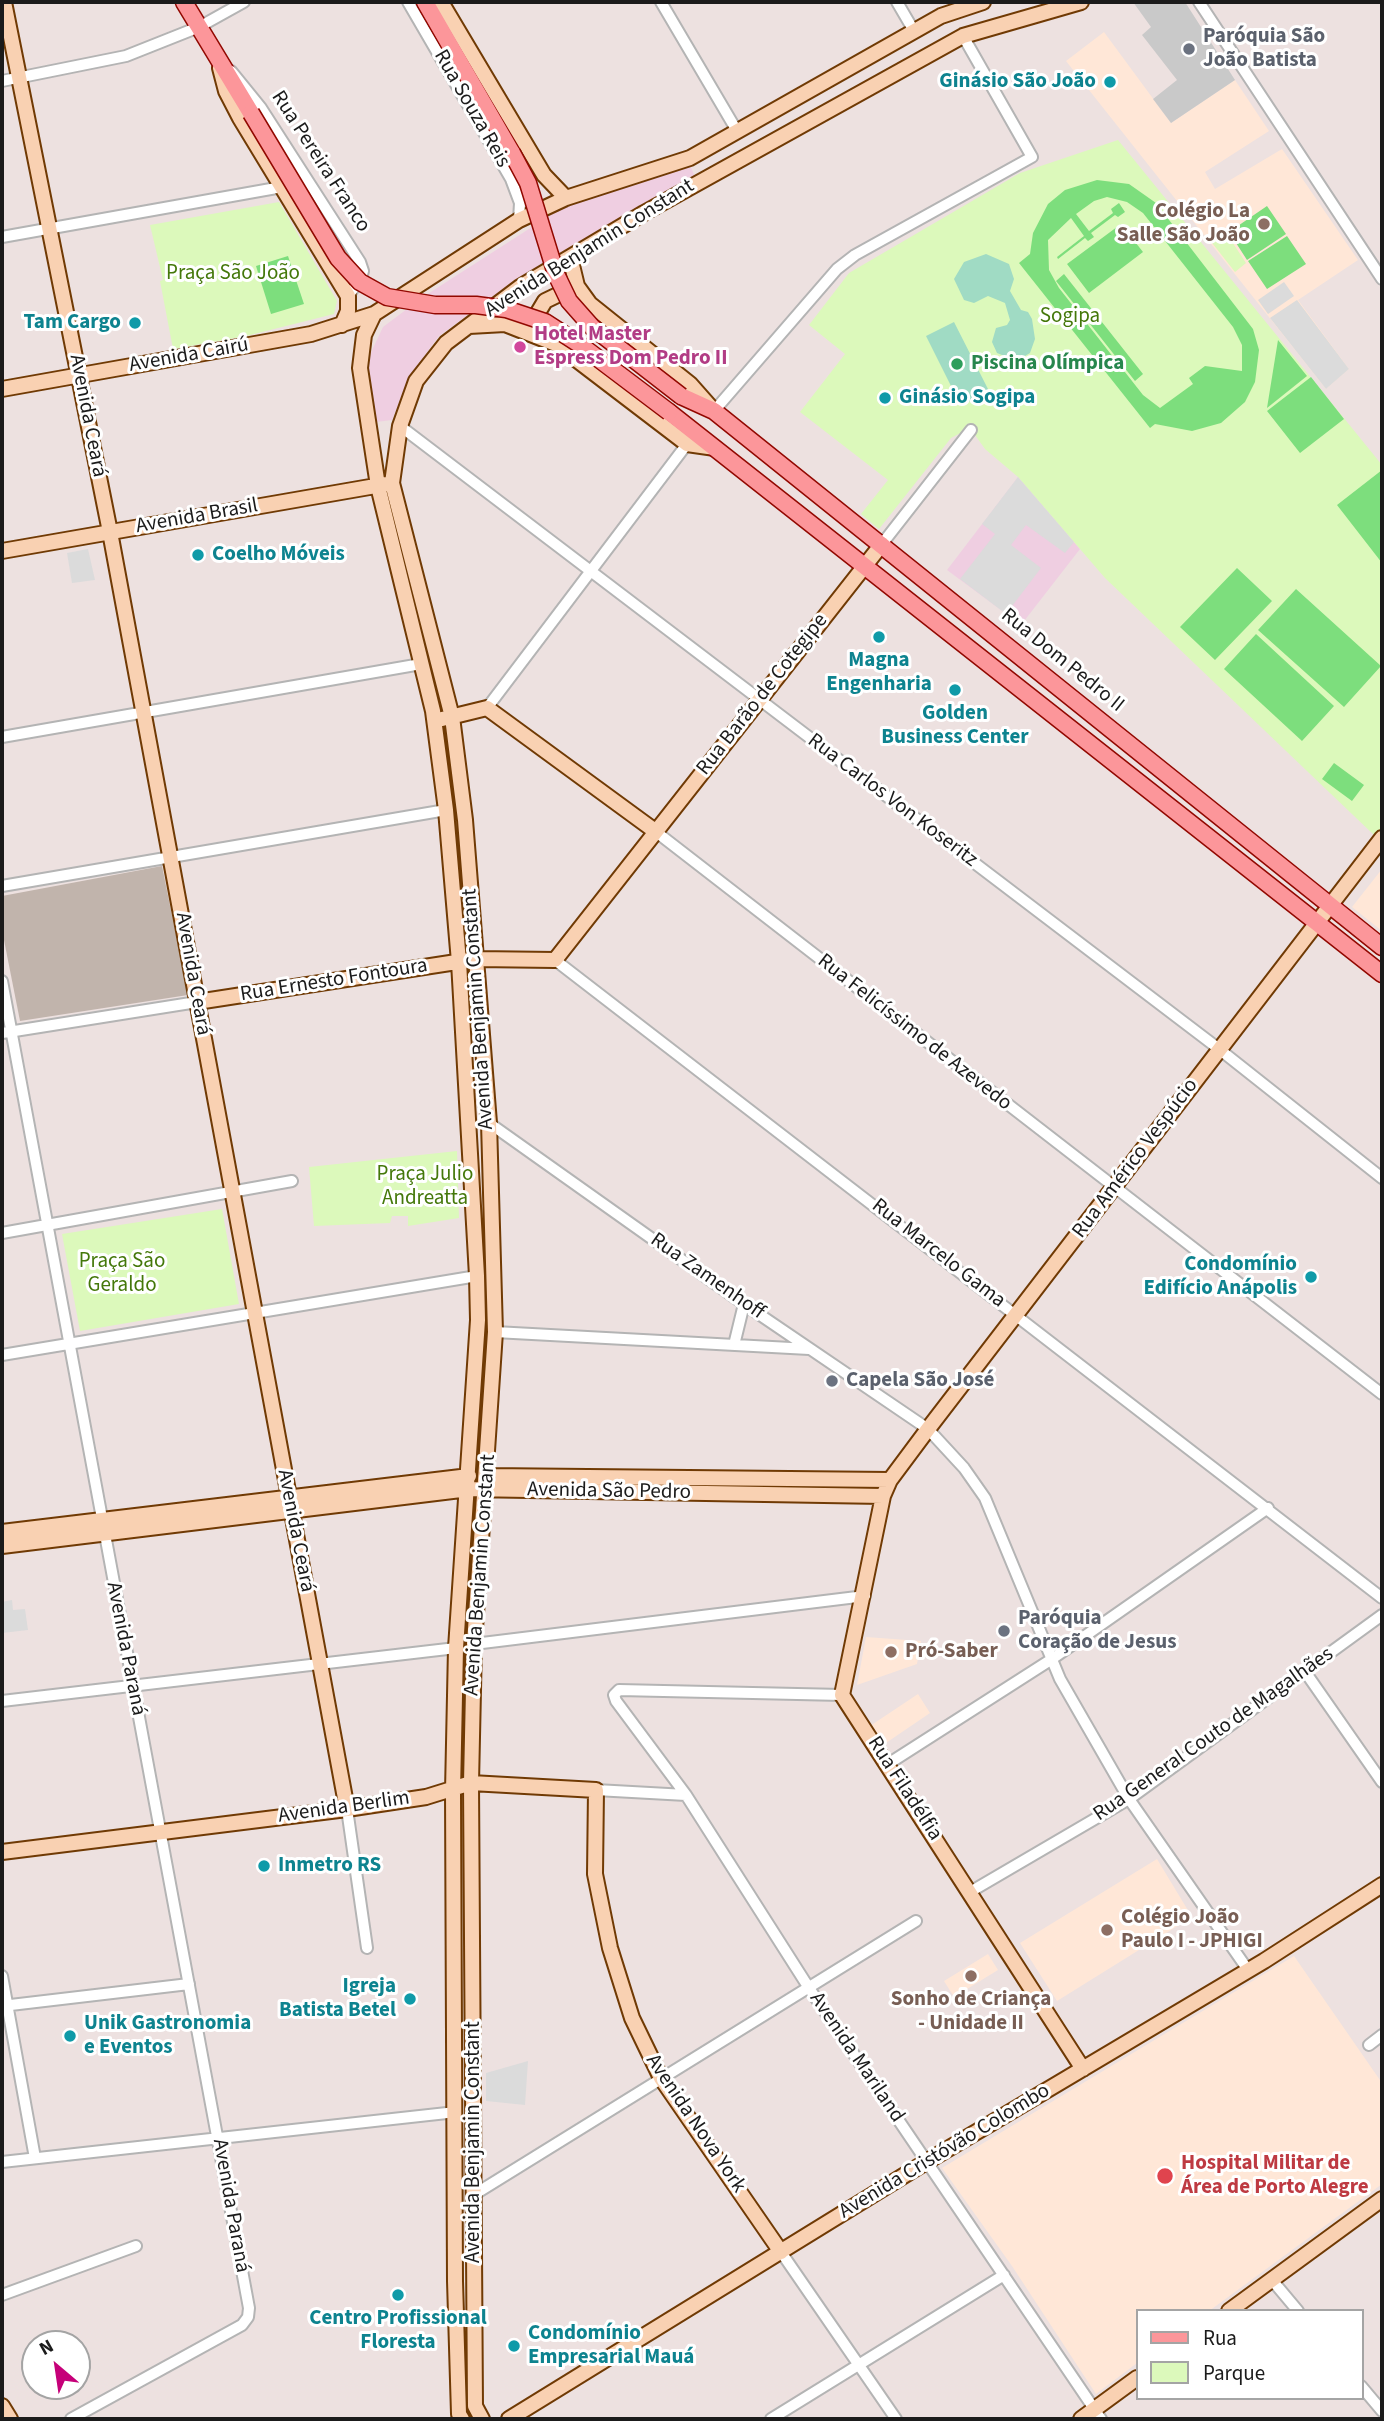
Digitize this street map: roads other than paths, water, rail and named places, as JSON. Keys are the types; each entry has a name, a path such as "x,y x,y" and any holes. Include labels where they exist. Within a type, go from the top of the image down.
{"main road":[{"name":"Avenida Ceará","path":"4,2 110,533 346,1809"},
{"name":"Rua Pereira Franco","path":"184,2 338,258 360,282 387,297 435,305 496,308 545,322 579,344 715,448"},
{"name":"Rua Dom Pedro II","path":"425,2 488,108 528,183 556,274 569,301 592,327 681,396 714,411"},
{"name":"Rua Souza Reis","path":"441,2 544,175 566,198"},
{"name":"Avenida Benjamin Constant","path":"462,2419 459,2414 455,2281 453,1791 456,1648 469,1482 478,1320 477,1276 460,962 446,810 434,721 360,368 364,335 374,314 519,220 566,198 691,158 914,31 959,8 983,2"},
{"name":"Avenida Benjamin Constant","path":"482,2419 475,2406 471,1783 474,1644 495,1332 489,1123 465,820 452,717 385,484 400,426 416,382 446,343 520,287 963,36 1081,2"},
{"name":"Rua Pereira Franco","path":"217,57 226,91 348,296 348,311 342,325"},
{"name":"Rua Dom Pedro II","path":"570,257 577,286 604,318 690,384 714,411 1382,947"},
{"path":"528,331 545,301 577,286"},
{"name":"Avenida Cairú","path":"2,390 311,334 374,314"},
{"path":"468,326 505,324 556,344 687,444 715,448 1382,974"},
{"name":"Avenida Brasil","path":"2,551 385,484"},
{"name":"Rua Barão de Cotegipe","path":"555,960 882,544"},
{"path":"434,721 486,708"},
{"name":"Rua Felicíssimo de Azevedo","path":"486,708 655,831"},
{"name":"Rua Américo Vespúcio","path":"890,1480 1382,838"},
{"path":"476,960 555,960"},
{"name":"Rua Ernesto Fontoura","path":"197,1002 476,960"},
{"path":"761,1494 763,1479"},
{"name":"Avenida São Pedro","path":"705,1486 763,1479 890,1480"},
{"path":"815,1495 816,1479"},
{"path":"842,1695 865,1596 883,1496 890,1480"},
{"name":"Avenida São Pedro","path":"2,1546 101,1527 469,1482 705,1486 761,1494 883,1496"},
{"name":"Avenida São Pedro","path":"2,1532 101,1527"},
{"name":"Rua Filadélfia","path":"842,1695 1083,2068"},
{"name":"Avenida Berlim","path":"2,1852 346,1809 453,1791 471,1783 596,1790"},
{"name":"Avenida Nova York","path":"596,1790 595,1874 611,1948 632,2018 661,2078 781,2252"},
{"name":"Avenida Cristóvão Colombo","path":"509,2419 926,2162 1248,1970 1382,1885"},
{"path":"1232,2309 1382,2199"},
{"path":"1081,2419 1098,2414 1136,2379"},
{"path":"2,2406 10,2419"}],"street":[{"path":"2,81 126,56 199,27 244,2"},
{"name":"Rua Souza Reis","path":"408,2 499,155 520,203 519,220"},
{"path":"661,2 737,131"},
{"path":"897,2 914,31"},
{"path":"1199,2 1382,279"},
{"path":"714,411 837,269 855,255 1032,157 963,36"},
{"name":"Rua Pereira Franco","path":"217,57 243,83 261,108 360,262 363,271 361,278 348,296"},
{"path":"2,237 282,187"},
{"name":"Rua Carlos Von Koseritz","path":"400,426 1219,1049 1382,1178"},
{"name":"Rua Barão de Cotegipe","path":"882,544 971,430"},
{"path":"486,708 687,444"},
{"path":"2,737 421,664"},
{"path":"2,886 446,810"},
{"name":"Rua Felicíssimo de Azevedo","path":"655,831 1382,1394"},
{"name":"Rua Marcelo Gama","path":"555,960 1382,1598"},
{"name":"Avenida Paraná","path":"2,981 6,1032 48,1224 101,1527 218,2138 248,2317 242,2325 71,2419"},
{"name":"Rua Ernesto Fontoura","path":"6,1032 197,1002"},
{"name":"Rua Zamenhoff","path":"489,1123 744,1304 928,1429 964,1468 985,1498 1060,1679 1129,1799 1248,1970"},
{"path":"2,1233 292,1181"},
{"path":"2,1355 477,1276"},
{"path":"734,1345 744,1304"},
{"path":"495,1332 812,1349"},
{"path":"888,1764 1052,1659 1268,1508"},
{"path":"474,1644 865,1596"},
{"name":"Rua General Couto de Magalhães","path":"970,1892 1129,1799 1306,1673 1382,1615"},
{"path":"2,1701 456,1648"},
{"path":"1306,1673 1382,1782"},
{"name":"Avenida Mariland","path":"842,1695 619,1690 614,1695 615,1701 686,1795 809,1988 1098,2414"},
{"name":"Avenida Berlim","path":"596,1790 686,1795"},
{"name":"Avenida Ceará","path":"346,1809 367,1948"},
{"path":"475,2194 916,1921"},
{"path":"2,1976 5,2006 35,2158"},
{"path":"5,2006 189,1984"},
{"path":"1368,2045 1382,2035"},
{"path":"2,2162 456,2112"},
{"path":"2,2295 136,2246"},
{"name":"Avenida Nova York","path":"781,2252 896,2419"},
{"path":"771,2419 1003,2275"},
{"path":"1272,2280 1296,2309"},
{"path":"1363,2388 1382,2411"}],"place":[{"name":"Paróquia São João Batista","path":"1189,49"},
{"name":"Ginásio São João","path":"1110,82"},
{"name":"Colégio La Salle São João","path":"1264,224"},
{"name":"Tam Cargo","path":"135,323"},
{"name":"Hotel Master Espress Dom Pedro II","path":"520,347"},
{"name":"Piscina Olímpica","path":"957,364"},
{"name":"Ginásio Sogipa","path":"885,398"},
{"name":"Coelho Móveis","path":"198,555"},
{"name":"Magna Engenharia","path":"879,637"},
{"name":"Golden Business Center","path":"955,690"},
{"name":"Condomínio Edifício Anápolis","path":"1311,1277"},
{"name":"Capela São José","path":"832,1381"},
{"name":"Paróquia Coração de Jesus","path":"1004,1631"},
{"name":"Pró-Saber","path":"891,1652"},
{"name":"Inmetro RS","path":"264,1866"},
{"name":"Colégio João Paulo I - JPHIGI","path":"1107,1930"},
{"name":"Sonho de Criança - Unidade II","path":"971,1976"},
{"name":"Igreja Batista Betel","path":"410,1999"},
{"name":"Unik Gastronomia e Eventos","path":"70,2036"},
{"name":"Hospital Militar de Área de Porto Alegre","path":"1165,2176"},
{"name":"Centro Profissional Floresta","path":"398,2295"},
{"name":"Condomínio Empresarial Mauá","path":"514,2346"}],"park label":[{"name":"Praça São João","path":"233,274"},
{"name":"Sogipa","path":"1070,317"},
{"name":"Praça Julio Andreatta","path":"425,1187"},
{"name":"Praça São Geraldo","path":"122,1274"}]}
